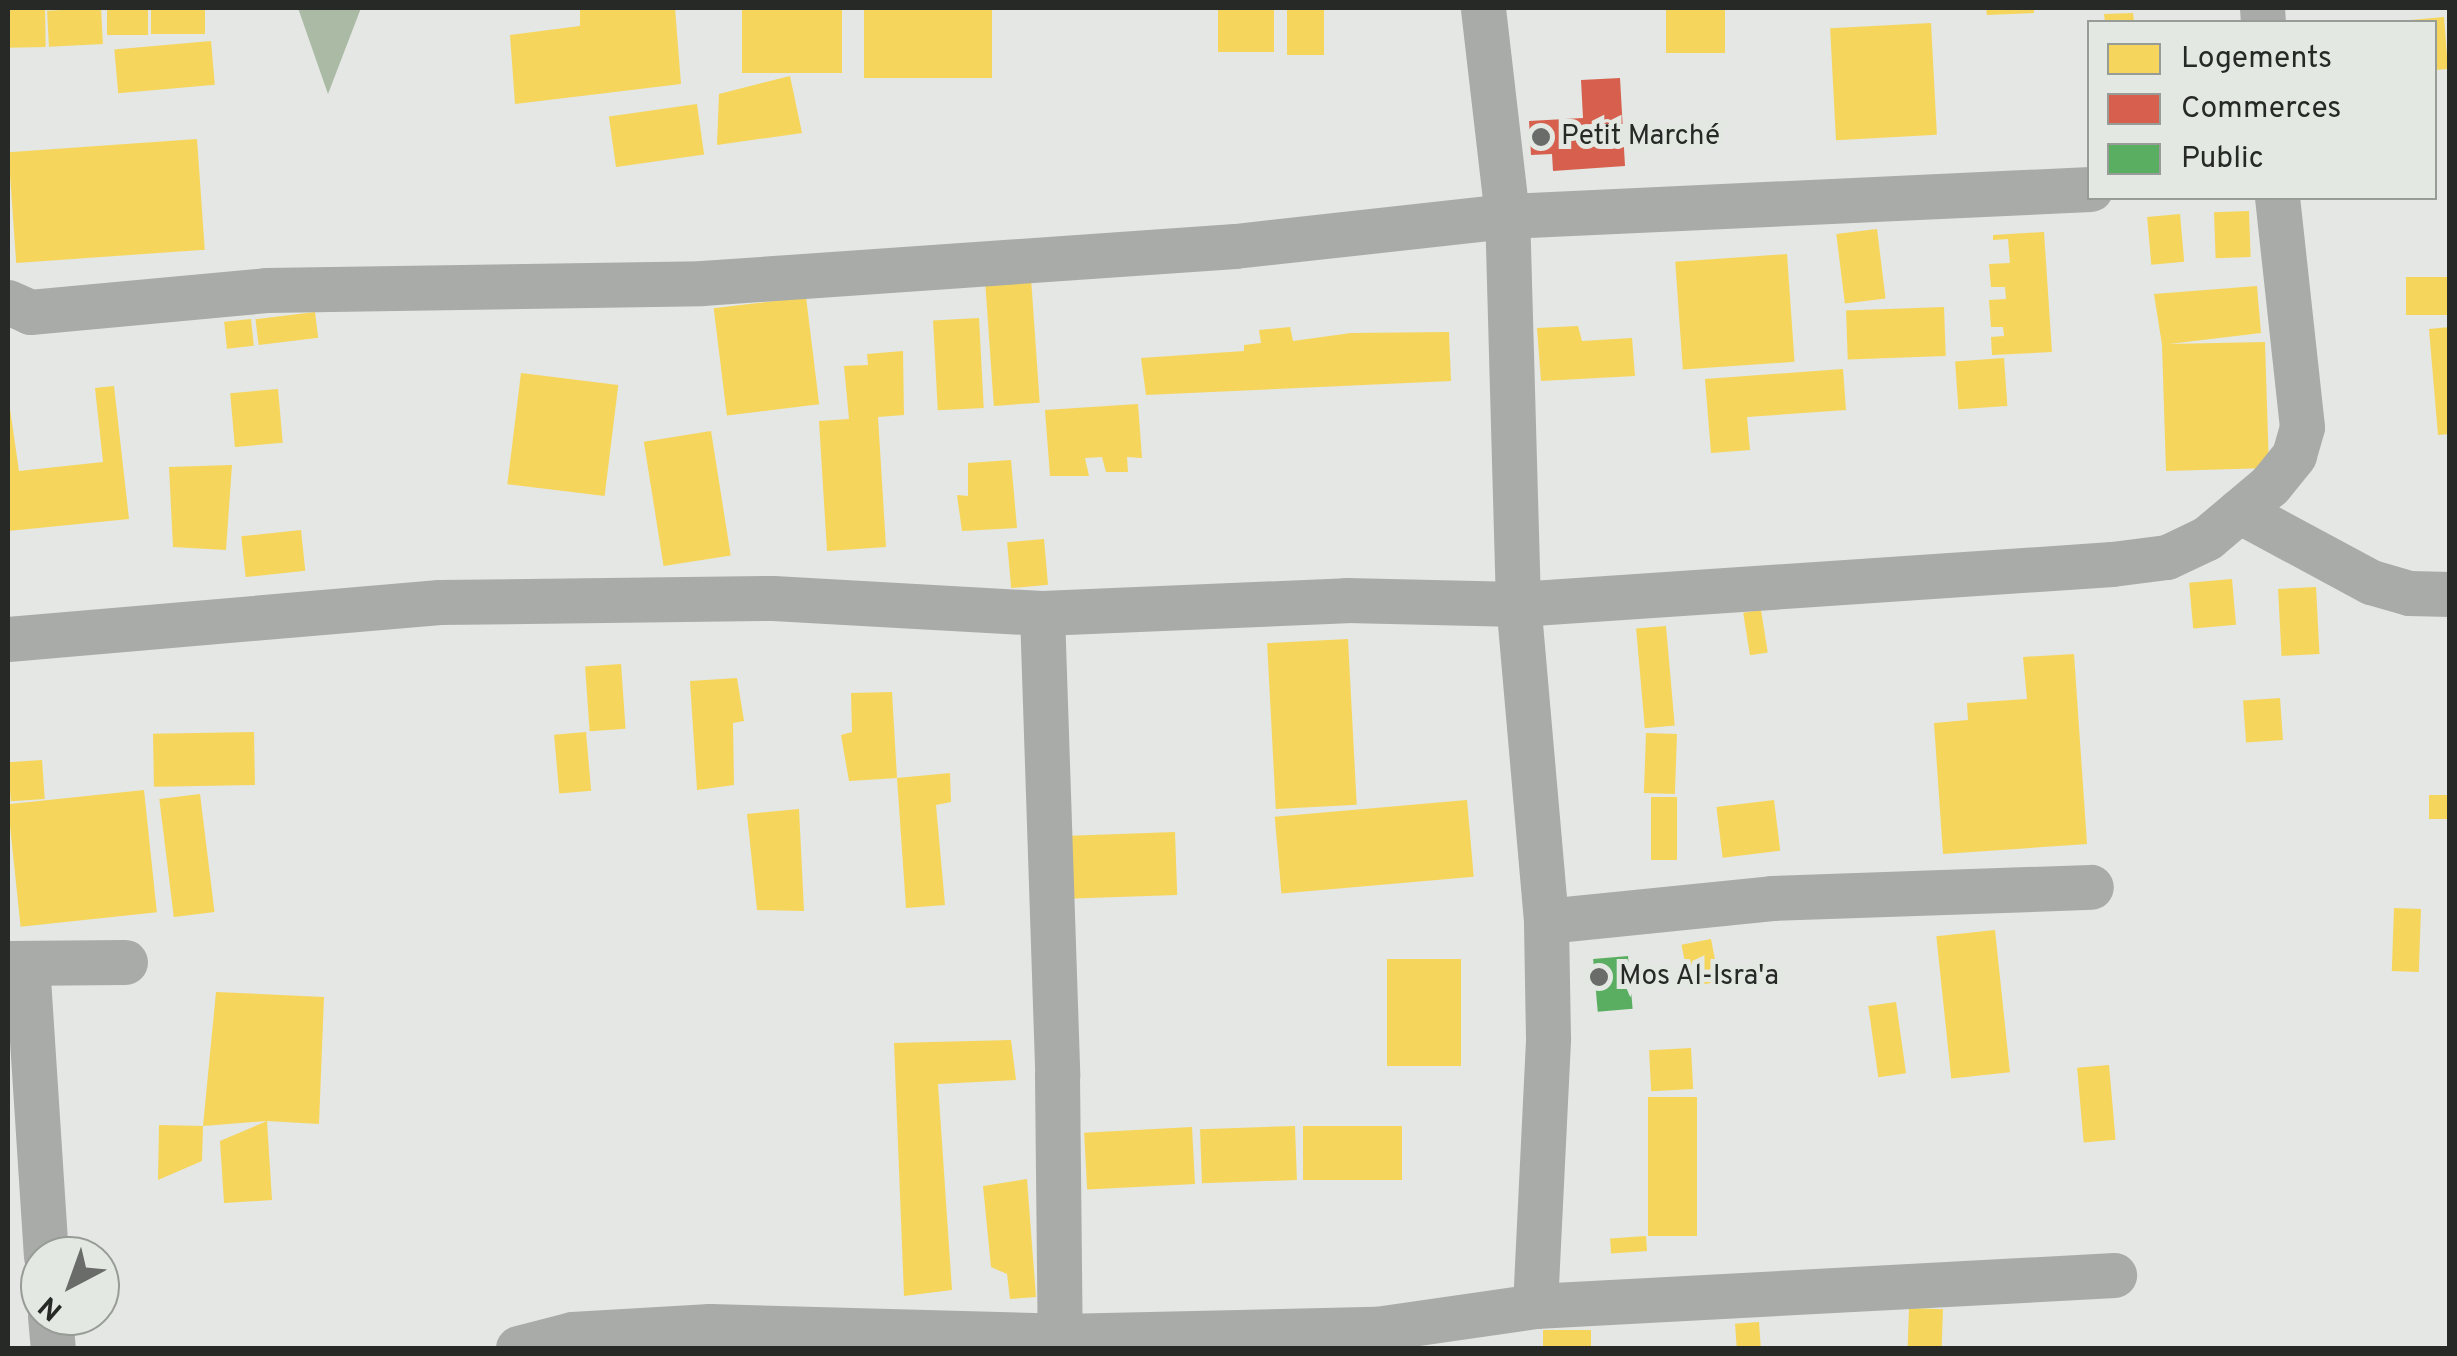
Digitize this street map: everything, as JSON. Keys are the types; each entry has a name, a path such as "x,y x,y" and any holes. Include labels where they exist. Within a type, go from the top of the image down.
{"street":[{"path":"1483,8 1507,216 1518,604 1546,920 1548,1038 1535,1306"},
{"path":"8,302 30,312 266,290 702,283 1235,246 1507,216 2087,189"},
{"path":"8,638 439,602 772,598 1042,612 1346,600 1518,604 2112,564 2167,556 2207,538 2270,485 2294,454 2302,427 2277,200"},
{"path":"2239,511 2370,582 2409,593 2450,594"},
{"path":"1042,612 1057,1076 1060,1342"},
{"path":"1546,920 1772,898 2092,887"},
{"path":"44,1236 17,963 125,962"},
{"path":"518,1348 572,1334 710,1326 1060,1342 1378,1339 1535,1306 2114,1276"}],"shaded area":[{"path":"298,8 361,8 328,94"}],"building: Logements":[{"path":"45,8 46,47 9,48 8,9"},
{"path":"101,8 103,44 49,47 47,11"},
{"path":"107,8 148,8 148,35 107,35"},
{"path":"151,8 205,8 205,34 151,34"},
{"path":"580,8 675,8 681,84 515,104 510,35 580,26"},
{"path":"742,8 842,8 842,73 742,73"},
{"path":"864,8 992,8 992,78 864,78"},
{"path":"1218,8 1274,8 1274,52 1218,52"},
{"path":"1287,8 1324,8 1324,55 1287,55"},
{"path":"1666,8 1725,8 1725,53 1666,53"},
{"path":"1986,8 2034,8 2034,13 1987,15"},
{"path":"2133,13 2134,20 2105,20 2104,14"},
{"path":"2444,17 2448,69 2437,70 2437,20 2410,20"},
{"path":"1931,23 1937,135 1836,140 1830,28"},
{"path":"211,41 215,85 118,93 114,49"},
{"path":"790,76 802,133 717,145 719,94"},
{"path":"697,104 704,155 616,167 609,116"},
{"path":"197,139 205,250 16,263 8,152"},
{"path":"2249,211 2251,257 2216,258 2214,212"},
{"path":"2180,214 2184,262 2151,265 2147,217"},
{"path":"1877,229 1886,298 1845,303 1836,234"},
{"path":"2044,232 2052,352 1992,355 1991,337 2004,336 2003,327 1991,327 1989,300 2006,299 2005,287 1991,287 1989,264 2010,263 2008,239 1993,240 1993,235"},
{"path":"1787,254 1795,362 1683,370 1675,262"},
{"path":"2406,277 2450,277 2450,315 2406,315"},
{"path":"1031,278 1040,403 994,406 985,281"},
{"path":"2257,286 2261,333 2169,344 2265,342 2269,468 2166,471 2162,345 2154,294"},
{"path":"806,297 819,404 727,416 714,308"},
{"path":"1944,307 1946,356 1848,359 1846,310"},
{"path":"315,312 318,338 259,345 255,319"},
{"path":"979,318 984,408 938,410 933,320"},
{"path":"251,319 254,346 227,349 224,322"},
{"path":"1578,326 1582,341 1632,338 1635,376 1541,381 1537,328"},
{"path":"1290,327 1293,341 1351,333 1449,332 1451,381 1146,395 1141,358 1244,351 1244,345 1261,343 1259,330"},
{"path":"2450,327 2450,434 2438,435 2429,329"},
{"path":"903,351 904,415 878,417 886,547 827,551 819,421 849,419 844,366 868,365 867,354"},
{"path":"2004,358 2007,406 1958,409 1955,361"},
{"path":"1843,369 1846,410 1747,417 1750,450 1711,453 1705,379"},
{"path":"521,373 618,385 605,496 507,484"},
{"path":"114,386 129,519 8,531 8,395 19,471 103,462 95,388"},
{"path":"278,389 283,443 235,447 230,393"},
{"path":"1138,404 1142,458 1127,457 1128,472 1106,472 1102,457 1085,458 1089,476 1050,476 1045,410"},
{"path":"711,431 731,555 664,566 644,442"},
{"path":"1011,460 1017,528 962,531 957,495 968,496 968,463"},
{"path":"232,465 226,550 173,547 169,467"},
{"path":"301,530 305,571 246,577 241,536"},
{"path":"1044,539 1048,585 1011,588 1007,542"},
{"path":"2232,579 2236,625 2193,629 2189,583"},
{"path":"2316,587 2320,654 2282,656 2278,589"},
{"path":"1761,610 1768,652 1750,655 1743,613"},
{"path":"1666,626 1675,726 1645,728 1636,629"},
{"path":"1348,639 1357,805 1276,809 1267,643"},
{"path":"2074,654 2087,844 1943,854 1934,723 1968,720 1967,703 2027,699 2023,657"},
{"path":"621,664 626,729 590,731 585,667"},
{"path":"737,678 744,721 733,723 734,785 697,790 690,681"},
{"path":"892,692 897,778 849,781 841,735 852,732 851,693"},
{"path":"2280,698 2283,740 2246,742 2243,701"},
{"path":"254,732 255,785 154,787 153,734"},
{"path":"586,732 591,791 559,794 554,735"},
{"path":"1646,733 1677,734 1675,794 1644,793"},
{"path":"42,760 45,799 11,801 8,762"},
{"path":"950,773 951,802 936,805 945,905 906,908 897,778"},
{"path":"144,790 157,912 21,927 8,804"},
{"path":"200,794 215,912 174,917 159,799"},
{"path":"2429,795 2450,795 2450,819 2429,819"},
{"path":"1651,797 1677,797 1677,860 1651,860"},
{"path":"1467,800 1474,877 1281,894 1275,817"},
{"path":"1774,800 1780,851 1723,858 1716,807"},
{"path":"799,809 804,911 757,910 747,814"},
{"path":"1175,832 1177,895 1073,899 1071,836"},
{"path":"2394,908 2421,909 2419,972 2392,971"},
{"path":"1995,930 2010,1072 1951,1078 1936,936"},
{"path":"1711,939 1719,981 1690,987 1682,945"},
{"path":"1387,959 1461,959 1461,1066 1387,1066"},
{"path":"216,992 324,997 319,1124 267,1121 203,1126"},
{"path":"1896,1002 1906,1073 1878,1077 1868,1006"},
{"path":"1011,1040 1016,1080 938,1084 952,1290 904,1296 894,1043"},
{"path":"1691,1048 1693,1089 1651,1091 1649,1050"},
{"path":"2109,1065 2116,1140 2084,1143 2077,1068"},
{"path":"1648,1097 1697,1097 1697,1236 1648,1236"},
{"path":"267,1121 272,1200 224,1203 220,1141"},
{"path":"159,1125 203,1126 202,1161 158,1180"},
{"path":"1295,1126 1297,1180 1202,1183 1200,1129"},
{"path":"1303,1126 1402,1126 1402,1180 1303,1180"},
{"path":"1192,1127 1195,1184 1087,1190 1084,1133"},
{"path":"1027,1179 1036,1297 1010,1299 1007,1274 991,1267 983,1186"},
{"path":"1646,1236 1647,1251 1611,1253 1610,1239"},
{"path":"1909,1308 1943,1309 1942,1348 1908,1348"},
{"path":"1759,1322 1761,1348 1737,1348 1735,1324"},
{"path":"1543,1330 1591,1330 1591,1348 1543,1348"}],"building: Commerces":[{"path":"1620,78 1625,166 1553,171 1552,154 1531,155 1529,121 1583,118 1581,80"}],"building: Public":[{"path":"1628,956 1633,1009 1598,1012 1593,959"}],"place":[{"name":"Petit Marché","path":"1541,137"},
{"name":"Mos Al-Isra'a","path":"1599,977"}]}
